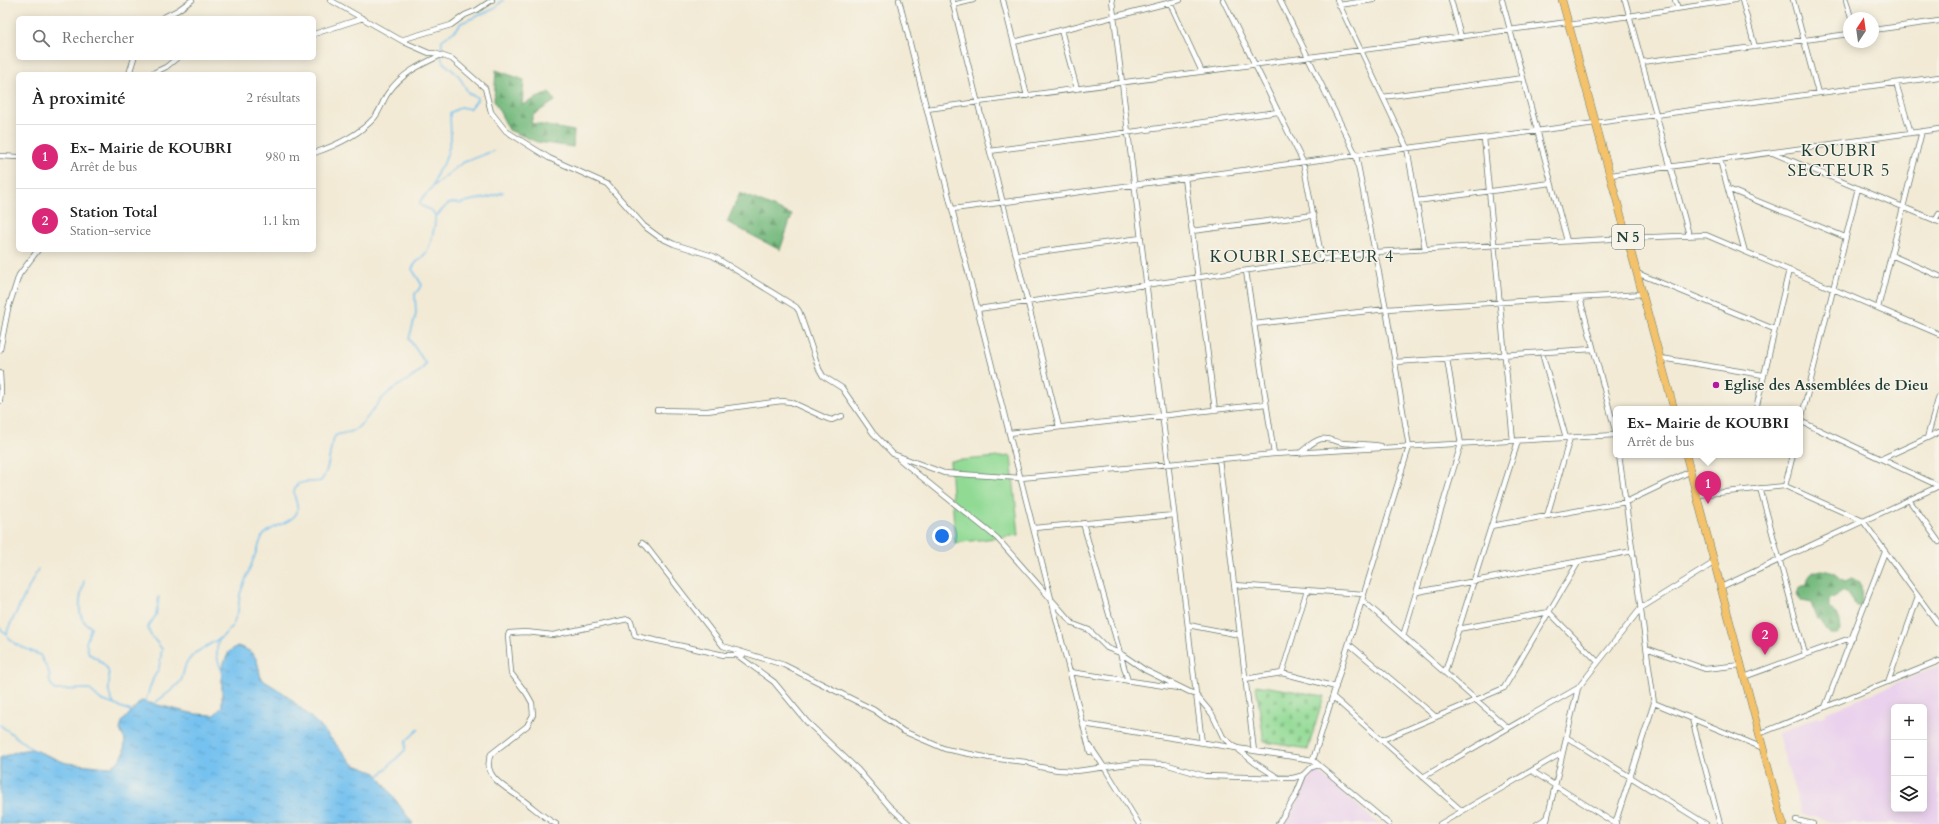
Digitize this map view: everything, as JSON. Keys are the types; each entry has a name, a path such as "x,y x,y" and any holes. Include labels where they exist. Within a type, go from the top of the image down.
{"highway":[{"name":"N 5","path":"1562,0 1644,294 1673,406"},
{"path":"1687,458 1783,824"}],"street":[{"path":"166,16 192,0"},
{"path":"330,0 401,40 429,53 452,59 485,88 492,112 506,131 556,162 607,184 644,226 659,237 674,244 713,256 796,307 812,344 819,369 823,376 842,388 873,433 893,454 916,471 997,538 1073,624 1089,630 1107,648 1120,653 1145,670 1184,689 1196,693 1212,714 1223,737 1234,748 1279,778"},
{"path":"401,40 451,25 465,15 478,10 492,0"},
{"path":"899,0 1090,752"},
{"path":"973,0 953,2 1059,427"},
{"path":"1003,0 1027,96"},
{"path":"1112,0 1202,743"},
{"path":"1014,42 1180,0"},
{"path":"1223,0 1303,162 1322,260"},
{"path":"1280,0 1356,155 1386,309 1409,447 1313,760"},
{"path":"1373,0 1338,2 1407,148 1425,249"},
{"path":"1451,0 1461,37"},
{"path":"1502,0 1567,241"},
{"path":"1624,0 1689,235"},
{"path":"1675,0 1678,9"},
{"path":"927,109 1510,30 1629,16 1735,0"},
{"path":"1742,0 1755,47"},
{"path":"1793,0 1818,93"},
{"path":"1846,0 1849,12"},
{"path":"1170,2 1202,72"},
{"path":"316,33 363,18"},
{"path":"1879,29 1939,21"},
{"path":"1061,30 1076,89"},
{"path":"1642,62 1843,35"},
{"path":"316,152 331,147 361,129 374,118 388,93 406,73 440,55"},
{"path":"130,72 133,60"},
{"path":"155,72 166,67 175,60"},
{"path":"952,209 1939,77"},
{"path":"1383,97 1523,78"},
{"path":"1896,83 1911,133"},
{"path":"990,151 1278,112"},
{"path":"1611,175 1939,129"},
{"path":"1878,308 1922,131"},
{"path":"1444,672 1491,526 1515,441 1484,138"},
{"path":"1772,153 1937,222 1939,214"},
{"path":"0,156 16,157"},
{"path":"1720,160 1745,252"},
{"path":"1185,178 1215,410"},
{"path":"1416,201 1551,183"},
{"path":"1728,188 1845,237"},
{"path":"1803,410 1858,188"},
{"path":"1192,231 1314,215"},
{"path":"978,309 1375,252 1706,235 1939,334"},
{"path":"1016,255 1141,238"},
{"path":"0,350 8,309 19,275 36,252"},
{"path":"1891,255 1939,276"},
{"path":"1757,406 1789,270"},
{"path":"1246,271 1274,454"},
{"path":"1637,273 1774,329"},
{"path":"1254,324 1386,309 1644,294"},
{"path":"1580,298 1613,423"},
{"path":"1395,362 1594,350"},
{"path":"1542,353 1568,438 1548,516"},
{"path":"1661,358 1763,375"},
{"path":"1403,636 1461,444 1447,359"},
{"path":"0,373 0,401"},
{"path":"1927,438 1939,396"},
{"path":"657,410 707,411 782,401 791,402 828,419 832,420 842,416"},
{"path":"1009,433 1266,404"},
{"path":"1803,423 1939,486"},
{"path":"1881,459 1939,432"},
{"path":"893,454 944,473 1021,478 1300,452 1613,435"},
{"path":"1300,452 1323,438 1333,439 1341,443 1366,443 1388,448"},
{"path":"1532,771 1615,824 1654,703 1619,458"},
{"path":"1785,486 1792,458"},
{"path":"1219,459 1254,751"},
{"path":"1491,526 1626,502 1691,472"},
{"path":"1697,495 1785,486 1863,521 1939,625"},
{"path":"1721,587 1939,486"},
{"path":"1760,488 1805,654"},
{"path":"1909,500 1939,542"},
{"path":"1034,528 1174,515"},
{"path":"1083,523 1128,681"},
{"path":"642,543 646,546 723,646 774,682 807,722 858,770 889,806 909,824"},
{"path":"1416,592 1632,551"},
{"path":"1825,707 1885,552"},
{"path":"1382,740 1504,688 1579,561"},
{"path":"1423,777 1578,688 1641,608 1715,562"},
{"path":"1234,585 1364,594"},
{"path":"1282,673 1307,590"},
{"path":"1888,682 1918,597"},
{"path":"1362,600 1508,728"},
{"path":"1458,629 1549,612"},
{"path":"1549,612 1598,662"},
{"path":"556,824 547,819 523,799 505,789 494,778 489,769 488,759 491,754 527,726 533,715 529,698 511,673 509,634 526,632 553,635 628,619 631,621 635,636 724,655 752,656"},
{"path":"1188,625 1240,635"},
{"path":"1744,677 1853,637"},
{"path":"1349,644 1436,717"},
{"path":"723,646 784,665 874,710 903,731 945,749 990,758 1026,762 1040,767 1058,770 1077,771 1135,763 1165,764 1205,776 1293,778 1304,775"},
{"path":"1646,648 1705,669 1741,665"},
{"path":"1759,734 1939,661"},
{"path":"1070,672 1184,689"},
{"path":"1245,679 1282,673 1336,688"},
{"path":"1546,824 1578,688"},
{"path":"1333,697 1462,811"},
{"path":"1654,703 1763,748"},
{"path":"1692,719 1720,824"},
{"path":"1083,724 1313,760 1389,824"},
{"path":"1566,737 1706,824"},
{"path":"1089,745 1139,824"},
{"path":"1440,824 1562,753"},
{"path":"1278,824 1295,797 1304,775 1312,767 1319,765"},
{"path":"1537,824 1547,818"},
{"path":"1796,820 1813,824"}],"shaded area":[{"path":"1939,666 1939,824 1845,824 1802,814 1778,735 1780,732 1817,717 1826,715 1825,713"},
{"path":"1315,769 1379,824 1284,824"}],"green space":[{"path":"496,70 524,80 522,105 549,92 555,101 533,115 531,123 574,131 573,147 537,142 509,130 494,101"},
{"path":"740,193 792,215 780,250 727,222"},
{"path":"1011,456 1019,535 955,543 950,461"},
{"path":"1823,570 1834,573 1839,579 1845,582 1852,579 1858,581 1861,586 1862,605 1857,607 1844,591 1829,600 1829,608 1837,615 1839,620 1840,631 1837,634 1830,634 1821,621 1817,619 1811,603 1801,601 1797,594 1799,588 1807,584 1812,573"},
{"path":"1256,685 1324,696 1308,749 1264,742"}],"water":[{"path":"237,646 244,648 253,654 259,667 261,679 285,694 319,725 353,764 376,773 413,824 0,824 0,758 18,751 32,749 66,763 110,767 117,763 124,753 125,740 120,730 122,722 141,701 195,714 214,715 222,707 222,667 229,652"}],"waterway":[{"path":"441,53 442,40 456,30 461,23 494,9 503,0"},
{"path":"152,705 181,681 186,663 195,653 222,637 232,627 238,611 240,594 262,537 265,533 295,516 298,509 294,492 299,483 321,481 328,465 331,447 335,436 351,432 356,429 387,394 413,377 426,364 409,339 416,314 415,294 422,285 412,269 429,247 435,221 434,213 420,205 420,201 432,188 438,171 444,163 451,139 450,113 461,107 470,109 477,100 477,97 469,94 459,76 443,62 441,57"},
{"path":"432,187 462,163 493,151"},
{"path":"435,217 448,204 459,204 498,195 503,192"},
{"path":"7,636 8,629 38,569"},
{"path":"84,581 80,600 80,613 82,619 91,627 86,643 89,654 100,661 109,673 110,697 114,704"},
{"path":"145,702 153,679 159,668 162,649 150,634 148,627 156,615 159,597"},
{"path":"0,628 15,644 40,655 49,672 50,683 55,690 89,689 101,700 131,711"},
{"path":"219,639 217,656 223,673"},
{"path":"0,725 32,749"},
{"path":"377,778 405,750 406,741 419,729"}],"place":[{"name":"Eglise des Assemblées de Dieu","path":"1716,385"},
{"name":"Ex- Mairie de KOUBRI","path":"1708,504"},
{"name":"Station Total","path":"1765,655"}],"district":[{"name":"KOUBRI SECTEUR 5","path":"1839,160"},
{"name":"KOUBRI SECTEUR 4","path":"1302,256"}]}
